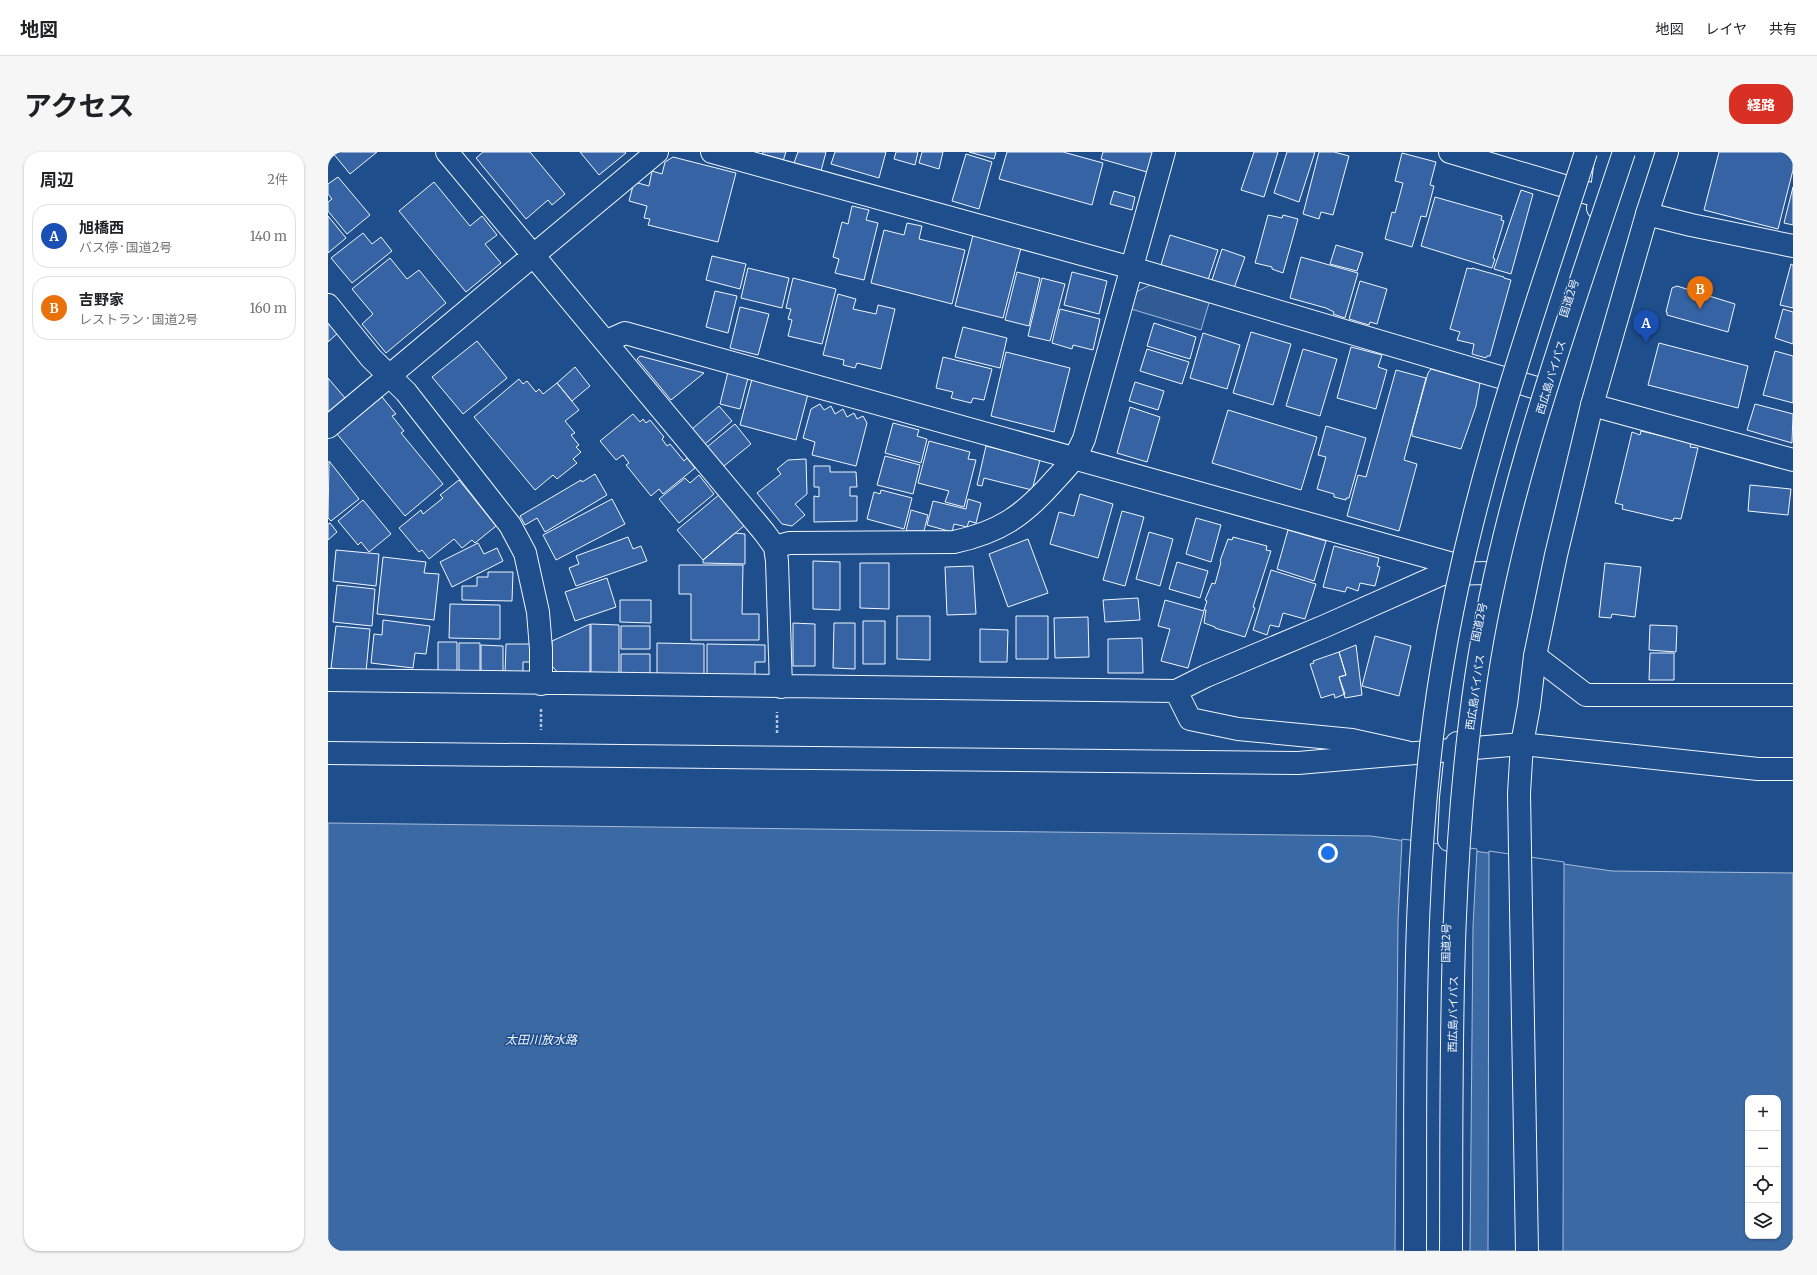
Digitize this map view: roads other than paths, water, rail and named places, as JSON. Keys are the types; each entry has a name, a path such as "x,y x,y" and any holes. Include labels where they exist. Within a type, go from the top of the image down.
{"main road":[{"path":"448,152 534,254 775,547 777,562 781,687"},
{"path":"328,427 657,152"},
{"path":"712,152 1132,268 1540,389"},
{"path":"775,547 788,543 954,542 976,537 1005,524 1033,504 1076,458 1084,439 1164,152"},
{"path":"1450,152 1602,197"},
{"path":"1415,1251 1418,914 1428,782 1442,669 1460,570 1481,484 1512,381 1586,152"},
{"name":"国道2号","path":"1444,1251 1445,1034 1451,798 1464,693 1489,574 1509,494 1540,389 1602,197 1607,152"},
{"name":"西広島バイパス","path":"1452,1251 1454,910 1462,783 1476,677 1495,581 1515,496 1548,385 1624,152"},
{"path":"1527,1251 1519,793 1522,744 1529,706 1535,656 1556,555 1592,405 1647,214 1667,152"},
{"path":"1647,214 1690,225 1793,246"},
{"path":"328,305 371,358 406,392 510,525 525,553 538,612 541,649 541,684"},
{"path":"606,341 624,333 1489,574"},
{"path":"1592,405 1793,460"},
{"path":"328,680 541,684 1176,691 1206,676 1325,626 1442,574 1489,574"},
{"path":"1535,656 1586,695 1793,696"},
{"path":"1176,691 1190,719 1238,729 1352,740 1409,753"},
{"path":"328,753 1298,763 1409,753 1456,751 1522,744 1758,769 1793,769"}],"water":[{"name":"太田川放水路","path":"328,823 1371,836 1612,871 1793,873 1793,1251 328,1251"}],"place":[{"name":"吉野家","path":"1700,309"},
{"name":"旭橋西","path":"1646,343"}]}
